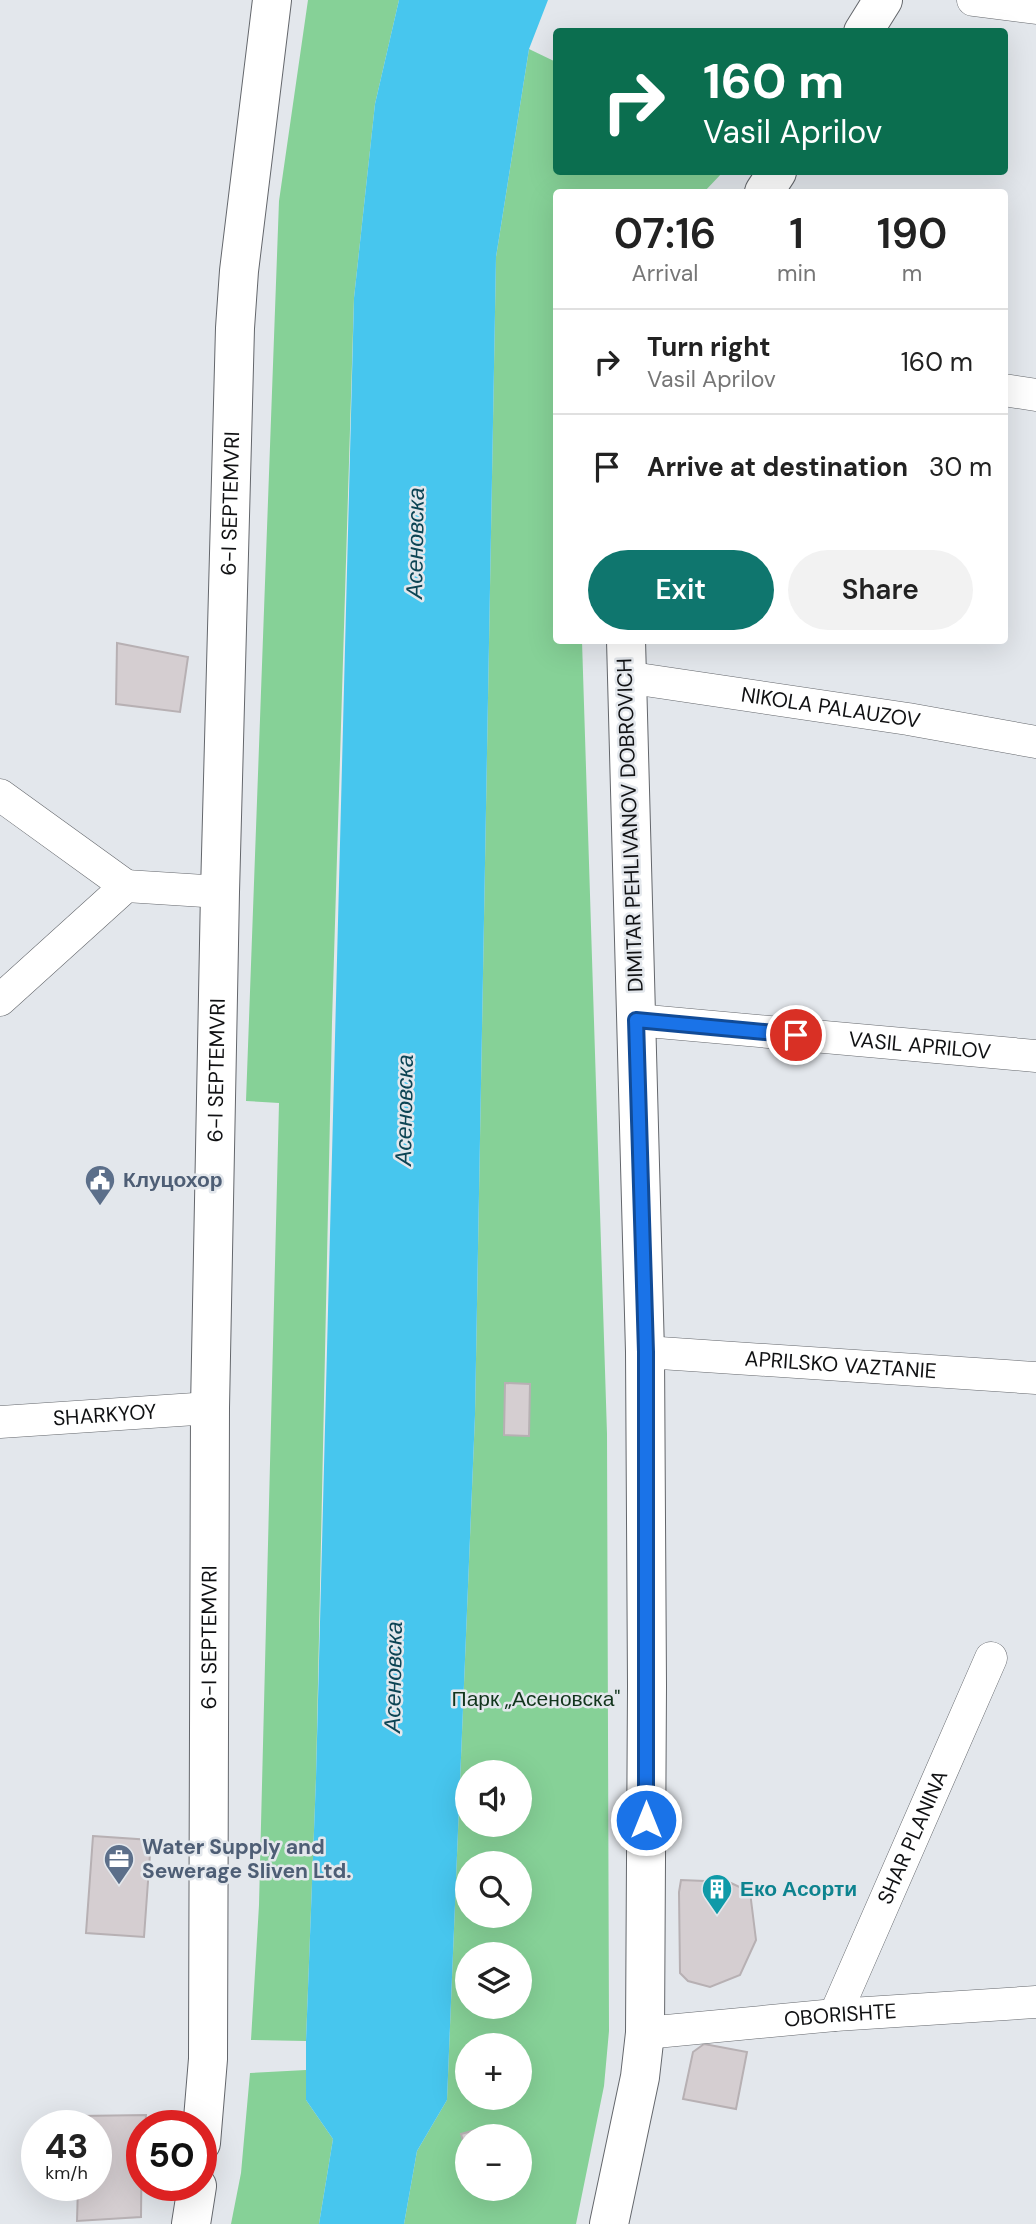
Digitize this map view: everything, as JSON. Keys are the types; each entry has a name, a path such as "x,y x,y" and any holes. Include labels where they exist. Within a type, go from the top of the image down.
{"main road":[{"name":"6-I SEPTEMVRI","path":"203,2110 208,2045 210,1408 235,328 239,271 272,0"},
{"path":"866,28 883,0"},
{"name":"DIMITAR PEHLIVANOV DOBROVICH","path":"609,2224 640,2077 645,2033 646,1352 625,659"},
{"path":"191,2224 195,2201"}],"street":[{"path":"974,0 1036,8"},
{"path":"1008,391 1036,395"},
{"name":"NIKOLA PALAUZOV","path":"625,659 908,719 1036,742"},
{"path":"0,795 126,886 220,892"},
{"path":"0,1000 126,886"},
{"name":"VASIL APRILOV","path":"636,1020 1036,1056"},
{"name":"APRILSKO VAZTANIE","path":"646,1352 1036,1378"},
{"name":"SHARKYOY","path":"0,1422 210,1408"},
{"name":"SHAR PLANINA","path":"835,2015 991,1658"},
{"name":"OBORISHTE","path":"645,2033 835,2015 1036,2002"}],"green space":[{"path":"308,0 399,0 375,104 354,298 332,1022 316,1778 306,2041 251,2040 259,1905 279,1103 246,1101 279,201"},
{"name":"Парк „Асеновска\"","path":"529,49 553,61 553,175 720,175 707,189 553,189 553,644 582,644 607,1434 609,2031 604,2086 576,2224 404,2224 417,2151 447,2100 455,1904 455,1928 532,1928 532,1851 457,1851 458,1837 532,1837 532,1760 461,1760 475,1415 496,257"},
{"path":"306,2070 306,2100 333,2139 319,2224 231,2224 241,2173 250,2073"}],"water":[{"name":"Асеновска","path":"399,0 548,0 529,49 496,257 475,1415 461,1760 455,1760 455,1837 458,1837 457,1851 455,1851 447,2100 417,2151 404,2224 319,2224 333,2139 306,2100 306,2041 316,1778 354,298 375,104"}],"building":[{"path":"117,643 188,657 180,712 116,704"},
{"path":"505,1383 530,1384 529,1436 504,1435"},
{"name":"Water Supply and Sewerage Sliven Ltd.","path":"93,1836 151,1840 144,1937 86,1933"},
{"name":"Еко Асорти","path":"681,1880 729,1882 750,1892 756,1940 740,1975 710,1987 688,1981 680,1973"},
{"path":"704,2044 747,2052 736,2109 683,2099 693,2052"},
{"path":"126,2115 126,2201 141,2201 141,2217 77,2221 78,2201 112,2201 112,2116"}],"place":[{"name":"Клуцохор","path":"100,1207"},
{"name":"Water Supply and Sewerage Sliven Ltd.","path":"119,1886"},
{"name":"Еко Асорти","path":"717,1916"}],"route":[{"path":"646,1820 646,1352 636,1020 796,1035"}]}
